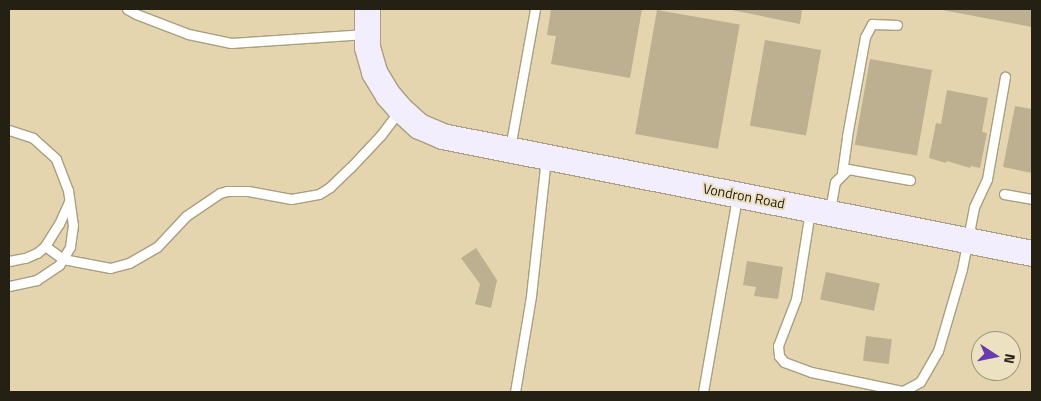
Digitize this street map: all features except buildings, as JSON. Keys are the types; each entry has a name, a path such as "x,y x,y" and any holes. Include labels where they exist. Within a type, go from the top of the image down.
{"street":[{"name":"Vondron Road","path":"367,9 367,47 374,72 388,95 419,126 457,139 509,151 738,194 1032,253"}],"lane":[{"path":"127,9 188,34 231,43 366,34"},
{"path":"509,151 535,9"},
{"path":"842,172 846,136 865,37 872,24 897,25"},
{"path":"910,180 848,169 842,172 834,182 820,210 796,299 778,346 779,356 784,362 811,372 904,391 920,382 938,351 968,240 974,207 987,179 1005,77"},
{"path":"45,246 63,259 110,268 129,263 157,247 186,216 200,205 227,191 248,191 291,198 319,194 330,187 350,168 381,135 400,108"},
{"path":"9,130 33,138 56,159 65,178 73,235 70,247 59,265 37,280 9,286"},
{"path":"515,392 531,296 546,158"},
{"path":"703,392 738,194"},
{"path":"1004,194 1032,199"},
{"path":"9,261 25,258 37,253 45,246 59,224 69,202"}],"shaded area":[{"path":"9,9 1032,9 1032,392 9,392"}]}
